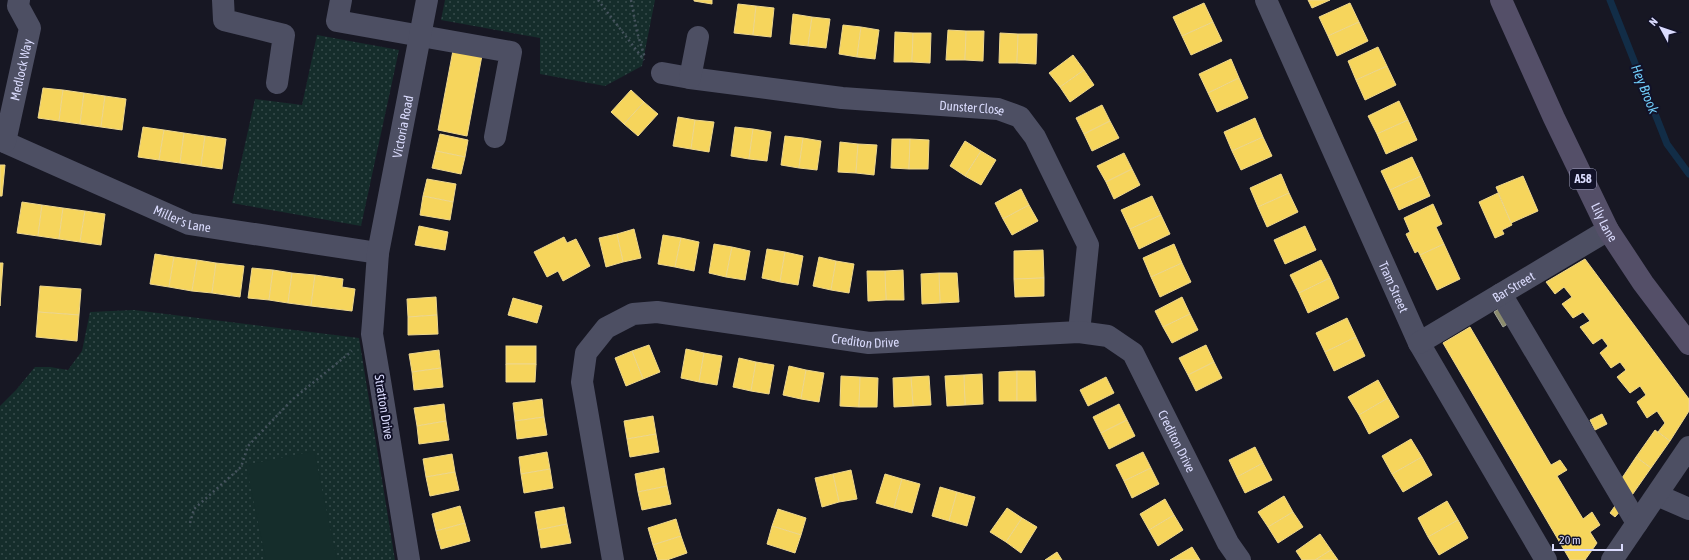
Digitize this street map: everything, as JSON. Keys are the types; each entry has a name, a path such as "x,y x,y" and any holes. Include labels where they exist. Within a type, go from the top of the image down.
{"main road":[{"name":"Lily Lane","path":"1501,0 1554,118 1608,230 1643,282 1689,344"}],"street":[{"path":"223,0 224,20 284,35 278,83"},
{"path":"341,0 337,21 511,52 495,137"},
{"name":"Victoria Road","path":"378,253 427,0"},
{"name":"Tram Street","path":"1266,0 1418,343 1546,560"},
{"name":"Medlock Way","path":"2,141 30,28 19,3"},
{"path":"690,78 698,37"},
{"name":"Dunster Close","path":"662,72 690,78 842,98 998,109 1020,116 1035,137 1088,245 1079,332"},
{"name":"Miller's Lane","path":"2,141 189,224 378,253"},
{"name":"Bar Street","path":"1418,343 1608,230"},
{"name":"Stratton Drive","path":"378,253 372,334 409,560"},
{"path":"1501,294 1637,523"},
{"name":"Crediton Drive","path":"613,560 582,382 586,353 606,328 633,314 657,312 869,343 1079,332 1108,336 1133,353 1228,543 1240,560"},
{"path":"1612,560 1689,447"},
{"path":"1657,495 1689,508"}],"path":[{"path":"598,0 647,64 637,32 631,0"},
{"path":"190,523 194,509 241,467 248,446 293,399 372,334"}],"green space":[{"path":"445,0 655,0 642,66 605,86 540,74 540,38 441,20"},
{"path":"317,35 399,50 361,226 232,203 255,99 302,105"},
{"path":"134,310 359,338 395,560 0,560 0,406 16,390 35,367 50,367 68,370 82,351 90,312"},
{"path":"314,451 337,560 266,560 246,465"}],"building: Homes":[{"path":"712,0 712,4 694,1"},
{"path":"1308,0 1330,0 1312,8"},
{"path":"1204,3 1213,22 1182,36 1173,17"},
{"path":"1350,3 1359,22 1328,36 1319,17"},
{"path":"738,4 756,6 753,35 734,33"},
{"path":"756,6 774,8 771,37 753,35"},
{"path":"793,14 812,17 808,46 790,44"},
{"path":"812,17 830,19 826,48 808,46"},
{"path":"1213,22 1222,41 1191,55 1182,36"},
{"path":"1359,22 1368,41 1337,56 1328,36"},
{"path":"843,25 861,27 857,57 839,54"},
{"path":"861,27 879,30 875,59 857,57"},
{"path":"948,30 966,31 965,60 946,60"},
{"path":"966,31 984,31 983,61 965,60"},
{"path":"895,32 913,33 912,62 894,62"},
{"path":"913,33 931,33 930,63 912,62"},
{"path":"1000,33 1018,34 1017,63 999,63"},
{"path":"1018,34 1037,34 1036,64 1017,63"},
{"path":"454,45 483,50 467,136 438,130"},
{"path":"1378,47 1387,66 1356,80 1348,61"},
{"path":"1073,55 1084,70 1060,87 1049,73"},
{"path":"1231,59 1239,78 1208,93 1199,74"},
{"path":"1387,66 1396,85 1365,100 1356,80"},
{"path":"1084,70 1094,85 1070,102 1060,87"},
{"path":"1239,78 1248,98 1217,112 1208,93"},
{"path":"43,88 63,90 59,121 38,118"},
{"path":"63,90 84,93 80,124 59,121"},
{"path":"631,90 644,102 624,124 611,112"},
{"path":"84,93 105,96 101,127 80,124"},
{"path":"105,96 126,99 122,130 101,127"},
{"path":"1399,101 1408,120 1377,134 1368,116"},
{"path":"644,102 658,114 638,136 624,124"},
{"path":"1102,105 1110,121 1084,134 1076,118"},
{"path":"678,117 695,120 691,149 673,146"},
{"path":"1255,118 1263,137 1232,151 1224,132"},
{"path":"695,120 714,122 709,152 691,149"},
{"path":"1408,120 1417,140 1386,154 1377,134"},
{"path":"1110,121 1119,138 1092,151 1084,134"},
{"path":"143,127 164,130 159,160 138,157"},
{"path":"735,127 753,129 749,159 731,156"},
{"path":"753,129 771,132 767,161 749,159"},
{"path":"164,130 184,133 180,163 159,160"},
{"path":"184,133 205,136 201,166 180,163"},
{"path":"440,134 468,140 465,157 436,151"},
{"path":"205,136 226,139 222,169 201,166"},
{"path":"785,136 803,138 799,168 781,165"},
{"path":"1263,137 1272,156 1241,170 1232,151"},
{"path":"803,138 821,141 817,170 799,168"},
{"path":"892,139 910,139 909,169 891,168"},
{"path":"910,139 929,140 928,169 909,169"},
{"path":"965,141 981,151 965,176 950,166"},
{"path":"840,142 858,144 856,173 838,172"},
{"path":"858,144 877,145 874,175 856,173"},
{"path":"436,151 465,157 461,174 432,168"},
{"path":"981,151 996,160 981,185 965,176"},
{"path":"1124,153 1132,169 1106,182 1097,166"},
{"path":"1412,157 1421,176 1390,190 1381,171"},
{"path":"0,165 5,165 2,196 0,196"},
{"path":"1132,169 1140,185 1114,199 1106,182"},
{"path":"1281,174 1289,193 1258,207 1250,188"},
{"path":"1421,176 1430,196 1399,210 1390,190"},
{"path":"1523,176 1538,211 1511,223 1496,187"},
{"path":"427,179 456,184 453,202 423,196"},
{"path":"1021,189 1029,205 1003,219 995,203"},
{"path":"1289,193 1298,212 1267,227 1258,207"},
{"path":"1498,193 1512,225 1502,230 1504,234 1495,238 1479,202"},
{"path":"423,196 453,202 450,220 420,215"},
{"path":"1152,196 1161,215 1130,229 1121,210"},
{"path":"22,202 42,205 38,236 17,233"},
{"path":"1433,204 1442,224 1436,227 1444,244 1420,255 1418,251 1415,253 1406,234 1410,232 1404,218"},
{"path":"42,205 63,208 59,239 38,236"},
{"path":"1029,205 1038,221 1012,235 1003,219"},
{"path":"63,208 85,211 80,242 59,239"},
{"path":"85,211 105,214 101,245 80,242"},
{"path":"1161,215 1170,234 1139,249 1130,229"},
{"path":"419,226 448,232 445,250 415,245"},
{"path":"1305,226 1316,250 1285,264 1274,240"},
{"path":"634,229 641,258 623,262 617,234"},
{"path":"617,234 623,262 606,267 599,238"},
{"path":"663,235 681,238 675,267 658,264"},
{"path":"564,237 567,243 576,239 590,266 563,281 558,271 547,277 534,252"},
{"path":"681,238 699,242 694,271 675,267"},
{"path":"714,244 732,247 726,277 709,273"},
{"path":"1174,244 1182,263 1151,277 1143,258"},
{"path":"1444,244 1460,279 1437,290 1420,255"},
{"path":"732,247 750,251 745,280 726,277"},
{"path":"767,249 785,252 780,282 762,278"},
{"path":"1043,250 1044,278 1014,279 1014,251"},
{"path":"785,252 803,256 798,285 780,282"},
{"path":"155,254 174,257 169,287 150,284"},
{"path":"174,257 197,260 192,291 169,287"},
{"path":"819,257 836,261 831,290 813,286"},
{"path":"1585,259 1689,399 1689,411 1670,441 1658,432 1665,423 1657,411 1647,418 1637,402 1646,395 1640,386 1630,393 1617,377 1626,370 1620,362 1611,368 1600,353 1608,346 1602,338 1593,344 1580,327 1590,321 1583,312 1573,318 1562,304 1572,297 1564,287 1555,294 1546,282"},
{"path":"197,260 216,263 212,293 192,291"},
{"path":"1321,260 1330,278 1299,293 1290,275"},
{"path":"836,261 854,264 849,293 831,290"},
{"path":"0,263 3,263 0,306"},
{"path":"216,263 244,266 240,297 212,293"},
{"path":"1182,263 1191,282 1160,297 1151,277"},
{"path":"252,268 273,270 269,300 248,298"},
{"path":"273,270 292,273 288,303 269,300"},
{"path":"903,270 904,300 886,300 885,271"},
{"path":"867,271 885,271 886,300 868,301"},
{"path":"292,273 315,275 311,306 288,303"},
{"path":"939,273 957,273 959,302 940,303"},
{"path":"939,273 940,303 922,304 921,274"},
{"path":"315,275 343,279 342,287 355,289 352,311 311,306"},
{"path":"1044,278 1044,296 1015,297 1014,279"},
{"path":"1330,278 1339,298 1308,313 1299,293"},
{"path":"40,286 81,289 79,315 38,312"},
{"path":"436,297 437,315 408,317 407,299"},
{"path":"1182,297 1190,314 1163,327 1155,311"},
{"path":"513,298 542,306 537,323 508,315"},
{"path":"38,312 79,315 77,341 36,337"},
{"path":"1190,314 1198,330 1172,343 1163,327"},
{"path":"437,315 438,334 408,335 408,317"},
{"path":"1347,318 1356,337 1325,352 1316,333"},
{"path":"1470,327 1551,465 1560,460 1567,470 1557,476 1583,519 1592,512 1600,525 1590,532 1597,543 1585,560 1570,560 1443,343"},
{"path":"1356,337 1365,356 1334,371 1325,352"},
{"path":"649,345 660,372 643,379 632,351"},
{"path":"1206,345 1214,362 1188,375 1179,358"},
{"path":"506,346 536,346 536,364 506,364"},
{"path":"686,349 704,353 699,382 681,378"},
{"path":"439,350 441,368 412,372 409,354"},
{"path":"632,351 643,379 626,386 615,358"},
{"path":"704,353 722,356 717,385 699,382"},
{"path":"739,358 756,362 751,391 733,387"},
{"path":"756,362 774,365 769,394 751,391"},
{"path":"1214,362 1222,378 1196,391 1188,375"},
{"path":"506,364 536,364 535,382 506,382"},
{"path":"789,366 806,370 801,399 783,395"},
{"path":"441,368 443,387 414,390 412,372"},
{"path":"806,370 824,373 819,402 801,399"},
{"path":"1017,371 1017,401 999,401 999,372"},
{"path":"1017,371 1035,371 1036,401 1017,401"},
{"path":"982,374 983,404 965,405 964,375"},
{"path":"964,375 965,405 947,406 945,376"},
{"path":"841,376 860,377 859,407 840,406"},
{"path":"929,376 931,405 913,406 911,377"},
{"path":"860,377 878,378 877,407 859,407"},
{"path":"911,377 913,406 894,407 893,378"},
{"path":"1106,377 1114,393 1088,406 1080,390"},
{"path":"1378,380 1388,398 1359,415 1348,397"},
{"path":"1388,398 1399,417 1369,434 1359,415"},
{"path":"542,399 544,417 515,421 513,403"},
{"path":"444,404 446,421 417,426 414,408"},
{"path":"1119,404 1127,420 1101,433 1093,417"},
{"path":"1602,414 1607,424 1595,430 1590,420"},
{"path":"653,416 656,434 627,439 624,421"},
{"path":"544,417 547,435 517,439 515,421"},
{"path":"1127,420 1135,436 1109,449 1101,433"},
{"path":"446,421 449,440 419,444 417,426"},
{"path":"1655,430 1670,441 1651,468 1636,457"},
{"path":"656,434 659,452 630,457 627,439"},
{"path":"1411,439 1422,457 1392,474 1382,456"},
{"path":"1255,447 1263,463 1237,477 1229,460"},
{"path":"547,452 550,469 521,474 519,457"},
{"path":"1143,452 1151,468 1124,481 1116,465"},
{"path":"452,454 455,472 426,477 423,459"},
{"path":"1422,457 1432,475 1403,492 1392,474"},
{"path":"1636,457 1651,468 1630,498 1620,481"},
{"path":"1263,463 1272,480 1245,493 1237,477"},
{"path":"664,468 667,486 638,492 635,474"},
{"path":"1151,468 1159,484 1132,498 1124,481"},
{"path":"550,469 553,488 524,493 521,474"},
{"path":"851,470 857,499 839,502 833,474"},
{"path":"455,472 459,490 430,496 426,477"},
{"path":"833,474 839,502 822,507 815,478"},
{"path":"885,474 902,479 894,508 876,503"},
{"path":"902,479 920,484 912,513 894,508"},
{"path":"667,486 671,504 642,510 638,492"},
{"path":"940,487 957,492 949,521 932,516"},
{"path":"957,492 975,497 967,526 949,521"},
{"path":"1284,496 1293,512 1268,527 1258,512"},
{"path":"1165,499 1174,515 1149,530 1140,514"},
{"path":"1447,501 1458,520 1428,537 1418,518"},
{"path":"1617,503 1623,508 1615,517 1610,513"},
{"path":"460,506 465,523 436,531 432,514"},
{"path":"564,507 567,524 538,530 535,512"},
{"path":"1007,508 1022,518 1006,542 990,532"},
{"path":"778,509 806,518 801,535 772,526"},
{"path":"1293,512 1303,527 1278,543 1268,527"},
{"path":"1174,515 1183,530 1158,546 1149,530"},
{"path":"1022,518 1037,527 1021,553 1006,542"},
{"path":"676,519 681,536 653,545 648,528"},
{"path":"1458,520 1468,538 1439,555 1428,537"},
{"path":"465,523 470,541 441,549 436,531"},
{"path":"567,524 571,543 541,548 538,530"},
{"path":"772,526 801,535 795,553 767,544"},
{"path":"1320,534 1331,550 1315,560 1302,560 1296,551"},
{"path":"681,536 687,553 667,560 658,560 653,545"},
{"path":"1192,547 1200,560 1170,560"},
{"path":"1331,550 1338,560 1315,560"},
{"path":"1057,552 1062,560 1045,560"}],"building: Industry":[{"path":"1503,306 1512,321 1503,327 1494,312"}],"waterway":[{"name":"Hey Brook","path":"1610,0 1667,144 1689,174"}]}
